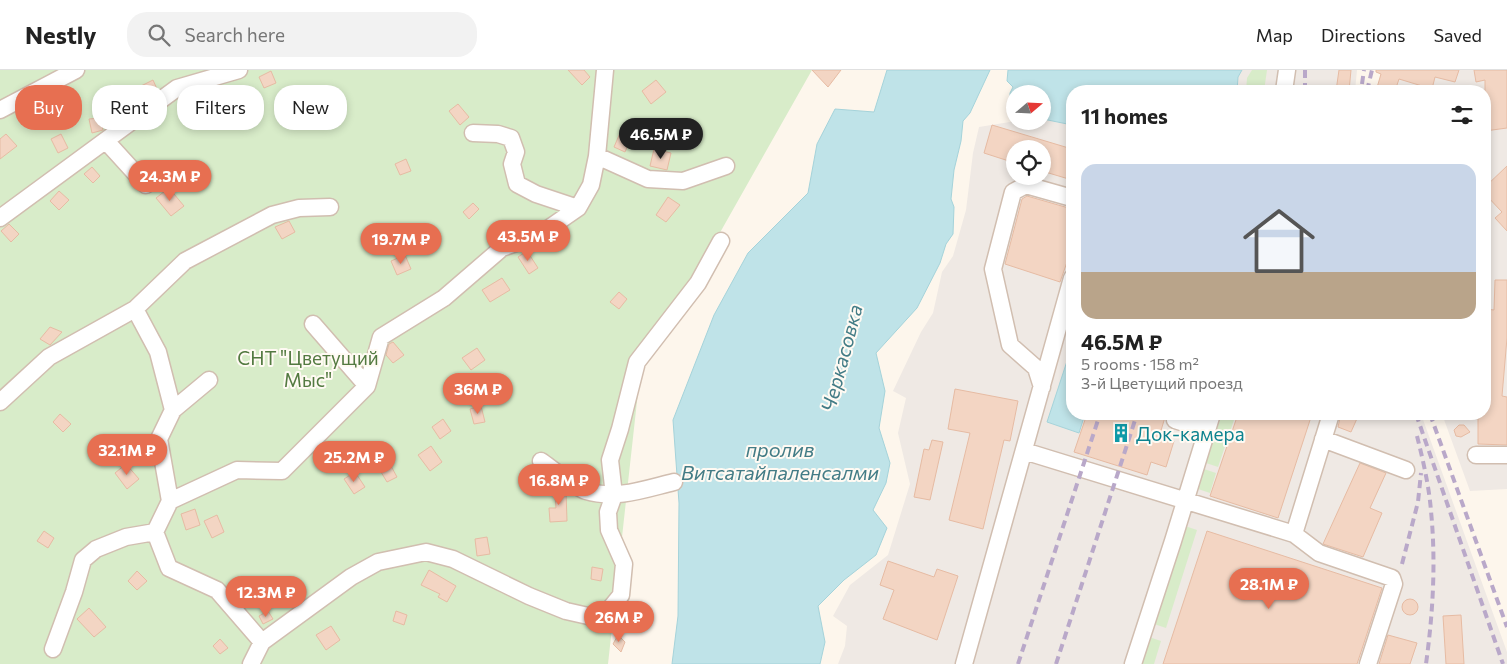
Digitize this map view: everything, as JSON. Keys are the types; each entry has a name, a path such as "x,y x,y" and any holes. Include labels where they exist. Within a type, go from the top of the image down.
{"street":[{"path":"0,218 177,88 239,70"},
{"path":"170,501 237,470 282,470 367,386 381,337 444,298 502,248 539,235 578,208 591,186 597,156 605,70"},
{"path":"1285,85 1287,70"},
{"path":"0,110 66,72"},
{"path":"473,133 498,134 511,138 516,152 512,164 517,184 536,194 578,208"},
{"path":"106,141 146,185"},
{"path":"597,156 648,179 684,181 726,166"},
{"path":"1042,387 1036,368 1010,345 993,269 1013,192 1026,184 1066,196"},
{"path":"0,402 49,357 135,309 185,261 272,215 299,208 330,207"},
{"path":"251,664 262,642 351,577 378,562 426,552 453,559 529,596 566,611 597,618 604,616 621,595 624,564 609,530 608,512 614,495 610,460 637,362 698,283 721,241"},
{"path":"964,664 1066,300"},
{"path":"135,309 158,352 173,410"},
{"path":"313,324 367,386"},
{"path":"209,380 173,410 159,439 170,501 155,532 169,568 217,590 262,642"},
{"path":"1175,420 1207,430"},
{"path":"1133,664 1210,420"},
{"path":"1294,534 1329,420"},
{"path":"1324,438 1406,470"},
{"path":"1024,451 1294,534 1319,553 1392,578 1394,584 1368,664"},
{"path":"1476,455 1507,455"},
{"path":"541,461 585,491 614,495 626,494 674,482"},
{"path":"53,649 74,592 83,560 96,549 126,538 155,532"}],"shaded area":[{"path":"1242,70 1357,70 1356,85 1237,85 1238,77"},
{"path":"1383,70 1507,70 1507,489 1470,491 1444,420 1491,420 1491,85 1378,85"},
{"path":"1051,121 1066,124 1066,364 1047,422 1079,433 1083,420 1423,420 1507,652 1507,664 838,664 845,646 847,626 833,616 850,585 888,555 910,484 898,433 906,398 893,391 921,332 933,313 942,272 953,256 966,210 973,153 979,127 1006,123 1006,130 1051,130"}],"green space":[{"name":"СНТ \"Цветущий Мыс\"","path":"0,70 812,70 640,374 608,664 0,664"},
{"path":"1252,70 1267,70 1265,85 1246,85 1247,78"},
{"path":"1220,420 1234,420 1218,467 1206,463"},
{"path":"1204,469 1216,473 1210,493 1198,489"},
{"path":"1185,526 1197,530 1166,628 1154,624"},
{"path":"1149,637 1161,641 1154,664 1141,664"}],"water":[{"name":"пролив Витсатайпаленсалми","path":"887,70 990,70 970,113 963,121 951,199 954,207 953,234 946,244 940,263 917,308 876,353 885,391 879,428 890,463 886,483 873,510 887,528 876,555 844,580 818,606 825,642 820,664 672,664 678,616 679,503 673,420 714,315 748,253 808,193 817,144 835,109 874,112"},
{"path":"1008,70 1242,70 1238,77 1237,85 1066,85 1066,124 1051,121 1051,85 1011,85 1007,81"},
{"path":"1066,364 1066,420 1083,420 1079,433 1047,422"}],"building":[{"path":"568,70 584,70 590,77 582,85"},
{"path":"812,70 841,70 828,87"},
{"path":"1339,70 1351,70 1350,85 1337,85"},
{"path":"1376,70 1459,70 1455,82 1435,77 1433,85 1419,85 1399,79 1397,85 1378,85 1381,74 1376,72"},
{"path":"1474,70 1507,70 1507,128 1491,130 1491,85 1485,85 1485,80 1476,82"},
{"path":"271,71 276,83 264,88 259,77"},
{"path":"153,80 155,85 143,85"},
{"path":"656,80 666,92 651,104 642,91"},
{"path":"458,104 469,117 460,125 449,111"},
{"path":"89,119 92,119 92,130 103,130 92,133"},
{"path":"992,125 1042,140 1006,140 1006,160 984,153"},
{"path":"620,133 631,138 625,152 614,147"},
{"path":"6,134 17,146 0,159 0,139"},
{"path":"61,134 68,148 58,153 51,139"},
{"path":"1051,143 1066,147 1066,178 1051,174"},
{"path":"654,149 671,153 667,170 650,166"},
{"path":"406,159 411,171 400,175 395,164"},
{"path":"1507,166 1507,231 1495,218 1502,212 1491,200 1491,181"},
{"path":"92,167 100,176 93,183 84,174"},
{"path":"169,188 184,206 171,216 156,198"},
{"path":"59,191 69,200 59,210 50,201"},
{"path":"1027,196 1066,207 1066,265 1060,282 1005,264 1022,199"},
{"path":"668,197 680,205 666,222 656,215"},
{"path":"473,203 479,209 469,219 463,212"},
{"path":"289,221 295,232 282,239 275,227"},
{"path":"9,224 19,234 11,242 1,231"},
{"path":"527,251 538,268 529,274 518,257"},
{"path":"405,255 411,269 397,275 391,261"},
{"path":"502,278 510,290 490,302 482,290"},
{"path":"1495,280 1507,280 1507,338 1502,396 1507,397 1507,445 1478,444 1478,420 1491,420 1491,310 1494,310"},
{"path":"619,292 627,299 619,309 610,302"},
{"path":"50,327 62,332 50,345 40,339"},
{"path":"393,342 404,355 393,363 386,355 389,344"},
{"path":"477,348 485,360 471,370 462,358"},
{"path":"955,389 1018,401 1010,441 1004,440 983,529 949,520 970,433 948,429"},
{"path":"481,406 485,422 474,424 470,409"},
{"path":"60,414 71,424 63,432 53,422"},
{"path":"443,419 451,431 440,439 432,427"},
{"name":"Док-камера","path":"1085,420 1164,420 1159,437 1174,441 1166,467 1151,462 1147,475 1074,452"},
{"path":"1236,420 1310,420 1278,518 1210,496"},
{"path":"1340,420 1356,420 1351,432 1338,427"},
{"path":"1459,425 1464,425 1470,432 1461,437 1456,436 1454,430"},
{"path":"932,440 943,442 930,500 914,497 924,449 929,450"},
{"path":"431,446 442,462 430,471 418,455"},
{"path":"1360,463 1386,473 1370,508 1382,513 1363,557 1323,544"},
{"path":"126,464 139,479 127,489 115,473"},
{"path":"391,466 397,477 387,482 381,472"},
{"path":"355,472 365,487 354,494 344,479"},
{"path":"554,484 566,491 567,521 550,522 549,508 556,508"},
{"path":"195,509 200,525 186,530 181,514"},
{"path":"217,515 224,532 212,538 204,521"},
{"path":"44,531 54,538 48,548 37,541"},
{"path":"1207,531 1382,588 1357,664 1163,664"},
{"path":"487,537 490,554 477,556 475,539"},
{"path":"888,561 934,577 937,569 958,576 937,640 883,619 894,590 880,585"},
{"path":"592,567 603,569 601,581 591,579"},
{"path":"429,570 456,586 447,602 438,597 440,594 421,585"},
{"path":"137,571 147,581 137,590 128,581"},
{"path":"1410,599 1418,607 1410,615 1402,607"},
{"path":"89,608 106,627 94,637 77,619"},
{"path":"268,611 273,619 263,624 259,616"},
{"path":"396,611 407,615 404,625 393,621"},
{"path":"1461,615 1464,664 1446,664 1443,616"},
{"path":"331,626 340,640 326,650 316,635"},
{"path":"618,635 625,642 621,652 613,644"},
{"path":"1388,635 1417,643 1410,664 1379,664"},
{"path":"220,639 228,648 220,654 213,646"}],"railway":[{"path":"1305,70 1305,85"},
{"path":"1362,84 1364,70"},
{"path":"1368,85 1372,70"},
{"path":"1018,664 1098,420"},
{"path":"1056,664 1135,420"},
{"path":"1418,420 1503,664"},
{"path":"1432,420 1507,627"},
{"path":"1417,436 1429,492 1433,530 1432,607 1426,664"},
{"path":"1402,564 1418,502 1421,473"}],"place":[{"name":"Док-камера","path":"1121,433"}],"water label":[{"name":"Черкасовка","path":"841,358"}]}
